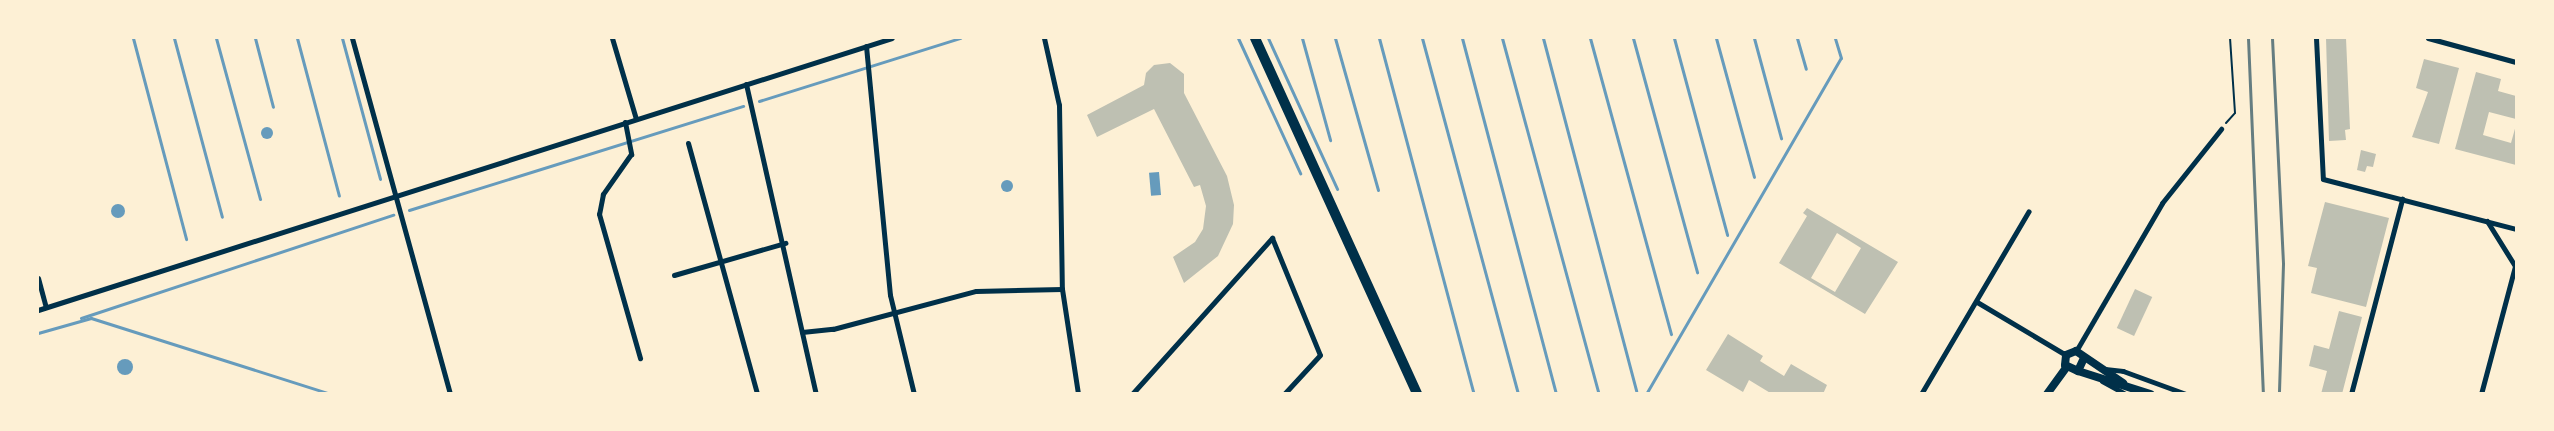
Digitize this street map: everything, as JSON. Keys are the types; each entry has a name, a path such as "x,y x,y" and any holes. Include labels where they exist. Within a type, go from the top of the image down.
{"main road":[{"path":"1255,38 1417,394"}],"street":[{"path":"352,38 450,394"},
{"path":"612,38 636,119"},
{"path":"38,310 892,38"},
{"path":"1044,38 1059,105 1062,289 1078,394"},
{"path":"2316,38 2323,179 2516,229"},
{"path":"2428,38 2516,62"},
{"path":"866,46 872,72 894,314 914,394"},
{"path":"746,84 786,244 814,393"},
{"path":"625,122 631,145 630,157 604,194 599,214 640,358"},
{"path":"2066,355 2076,351 2162,203 2221,129"},
{"path":"688,143 757,394"},
{"path":"2351,394 2402,199"},
{"path":"1922,394 2029,211"},
{"path":"2481,394 2516,265 2486,221"},
{"path":"1132,394 1272,238 1320,355 1284,394"},
{"path":"674,275 786,244"},
{"path":"38,278 46,307"},
{"path":"802,332 894,314 976,291 1062,289"},
{"path":"1977,302 2066,355"},
{"path":"2076,351 2123,383 2150,394"},
{"path":"2047,394 2066,368 2066,355"},
{"path":"2078,371 2084,358"},
{"path":"2066,368 2100,380 2125,394"},
{"path":"2104,369 2123,371 2186,394"},
{"path":"2100,380 2123,383"}],"path":[{"path":"2221,129 2236,113 2230,38"}],"water":[{"path":"265,127 269,127 273,133 269,139 265,139 261,135 261,131"},
{"path":"1159,172 1161,195 1151,196 1149,173"},
{"path":"1005,180 1009,180 1013,186 1009,192 1005,192 1001,188 1001,184"},
{"path":"115,204 121,204 125,211 121,218 115,218 111,214 111,208"},
{"path":"125,359 133,367 125,375 117,367"}],"building":[{"path":"2326,38 2346,38 2350,129 2345,130 2346,140 2329,141"},
{"path":"2424,59 2459,68 2439,144 2412,137 2428,92 2416,88"},
{"path":"1170,63 1184,74 1184,93 1227,176 1234,205 1233,224 1218,256 1184,283 1173,257 1195,242 1203,229 1206,206 1200,185 1194,187 1154,109 1097,137 1087,115 1144,85 1146,73 1154,65"},
{"path":"2476,72 2501,79 2498,91 2516,96 2516,119 2489,112 2483,135 2511,143 2516,125 2516,165 2455,149"},
{"path":"2361,150 2376,154 2373,167 2367,166 2365,172 2357,170"},
{"path":"2325,202 2389,218 2366,307 2311,293 2317,268 2308,266"},
{"path":"1807,208 1898,262 1865,314 1779,263 1807,216 1803,213","holes":["1837,233 1861,248 1835,292 1811,278"]},
{"path":"2135,289 2152,297 2134,336 2117,328"},
{"path":"2339,311 2362,317 2342,394 2321,394 2327,371 2309,366 2314,345 2329,349"},
{"path":"1728,334 1763,356 1760,361 1784,376 1791,364 1827,385 1823,394 1772,394 1749,380 1743,392 1706,370"}],"waterway":[{"path":"133,38 186,239"},
{"path":"174,38 222,217"},
{"path":"216,38 260,199"},
{"path":"255,38 273,107"},
{"path":"297,38 339,196"},
{"path":"342,38 380,179"},
{"path":"759,101 960,38"},
{"path":"1238,38 1300,173"},
{"path":"1268,38 1337,189"},
{"path":"1302,38 1330,140"},
{"path":"1335,38 1378,190"},
{"path":"1379,38 1474,394"},
{"path":"1422,38 1518,394"},
{"path":"1462,38 1556,394"},
{"path":"1502,38 1599,394"},
{"path":"1543,38 1636,391"},
{"path":"1590,38 1671,334"},
{"path":"1633,38 1697,272"},
{"path":"1674,38 1727,235"},
{"path":"1716,38 1754,177"},
{"path":"1754,38 1781,138"},
{"path":"1797,38 1806,69"},
{"path":"1646,394 1841,58 1835,38"},
{"path":"409,210 743,106"},
{"path":"81,318 393,215"},
{"path":"38,333 91,318 330,394"}],"railway":[{"path":"2248,38 2263,394"},
{"path":"2272,38 2283,264 2279,394"}]}
